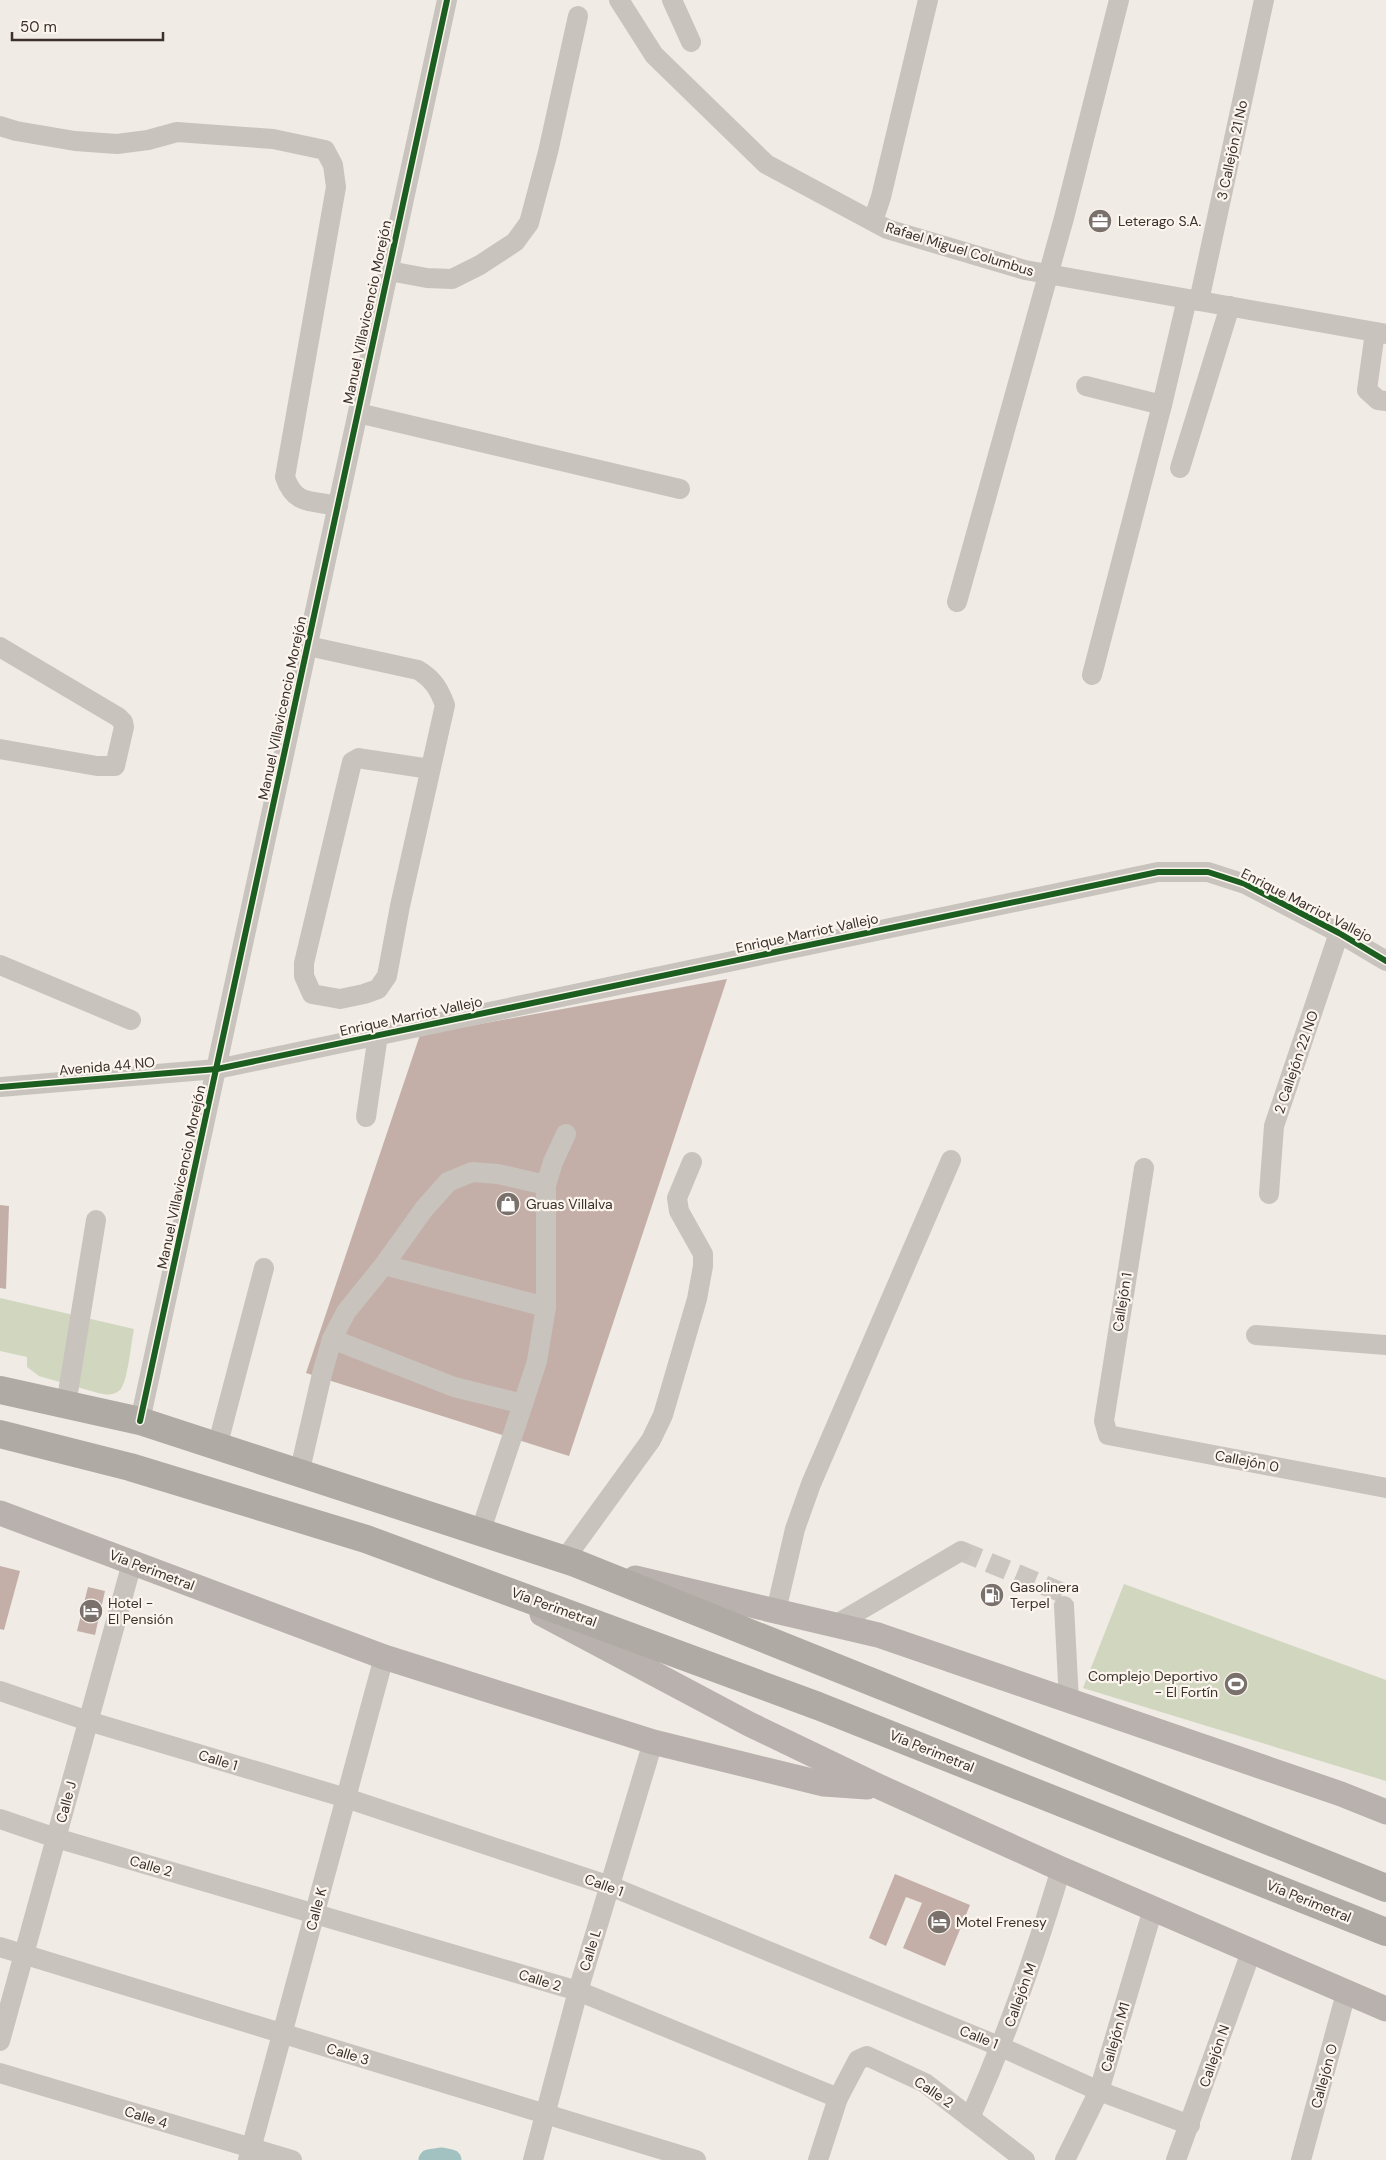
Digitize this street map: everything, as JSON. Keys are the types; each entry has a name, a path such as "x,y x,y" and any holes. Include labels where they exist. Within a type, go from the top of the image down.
{"highway":[{"path":"0,1390 140,1421 569,1562 1386,1888"},
{"name":"Vía Perimetral","path":"0,1434 140,1470 366,1539 476,1578 818,1706 1386,1932"}],"main road":[{"name":"Vía Perimetral","path":"0,1513 384,1657 652,1742 824,1784 880,1787"},
{"path":"569,1562 878,1636 1341,1794 1386,1812"},
{"name":"Vía Perimetral","path":"476,1578 749,1724 880,1787 1250,1952 1386,2009"}],"street":[{"name":"Manuel Villavicencio Morejón","path":"140,1421 447,0"},
{"name":"Rafael Miguel Columbus","path":"619,0 654,55 766,164 887,228 1025,270 1380,333"},
{"path":"672,0 691,42"},
{"path":"873,221 881,197 928,0"},
{"path":"956,602 1048,274 1119,0"},
{"name":"3 Callejón 21 No","path":"1092,675 1162,405 1193,300 1264,0"},
{"path":"389,271 427,278 452,279 480,265 515,242 528,224 548,152 578,16"},
{"path":"0,126 16,131 75,141 116,144 148,140 177,132 274,138 325,150 333,165 336,187 285,477 290,491 297,498 338,506"},
{"path":"1180,468 1230,306"},
{"path":"1380,333 1367,390 1378,400 1386,402"},
{"path":"1086,386 1162,405"},
{"path":"358,413 680,489"},
{"path":"308,646 418,670 430,677 440,692 445,706 400,906 387,976 378,989 364,994 340,999 312,994 304,976 304,963 352,762 359,758 430,769"},
{"path":"0,647 118,717 123,722 124,727 115,766 97,766 0,749"},
{"name":"Enrique Marriot Vallejo","path":"217,1069 1158,872 1208,872 1245,884 1339,933 1386,961"},
{"name":"2 Callejón 22 NO","path":"1269,1194 1274,1126 1339,933"},
{"path":"0,965 131,1020"},
{"path":"366,1117 378,1035"},
{"name":"Avenida 44 NO","path":"0,1087 217,1069"},
{"path":"480,1533 537,1360 546,1307 546,1185 553,1162 566,1134"},
{"path":"776,1612 795,1529 811,1484 951,1160"},
{"path":"569,1562 651,1440 663,1415 697,1299 703,1266 703,1254 679,1211 677,1198 692,1162"},
{"name":"Callejón 1","path":"1108,1434 1104,1421 1144,1168"},
{"path":"299,1474 332,1339 346,1312 384,1265 424,1209 448,1182 472,1172 498,1174 546,1185"},
{"path":"66,1405 96,1220"},
{"path":"384,1265 546,1307"},
{"path":"218,1446 264,1268"},
{"path":"1256,1335 1386,1345"},
{"path":"332,1339 454,1387 523,1404"},
{"name":"Callejón 0","path":"1108,1434 1386,1488"},
{"path":"835,1626 961,1551"},
{"name":"Calle J","path":"0,2041 132,1563"},
{"path":"1064,1606 1069,1701"},
{"name":"Calle K","path":"250,2154 384,1657"},
{"name":"Calle 1","path":"0,1691 88,1721 346,1798 610,1886 1002,2047 1099,2091 1190,2125"},
{"name":"Calle L","path":"533,2160 578,1991 652,1742"},
{"name":"Calle 2","path":"0,1820 578,1991 838,2098 858,2060 867,2056 925,2083 1025,2160"},
{"name":"Callejón M","path":"970,2118 1002,2047 1041,1937 1061,1869"},
{"name":"Callejón M1","path":"1065,2160 1099,2091 1153,1909"},
{"name":"Calle 3","path":"0,1948 696,2160"},
{"name":"Callejón N","path":"1176,2160 1250,1952"},
{"name":"Callejón O","path":"1301,2160 1346,1993"},
{"name":"Calle 4","path":"0,2073 250,2154 292,2160"},
{"path":"818,2160 838,2098"}],"green space":[{"path":"0,1298 134,1329 123,1386 112,1394 98,1393 39,1376 27,1367 27,1357 0,1351"},
{"name":"Complejo Deportivo - El Fortín","path":"1124,1584 1386,1680 1386,1781 1083,1688"}],"building":[{"name":"Gruas Villalva","path":"727,979 569,1456 306,1373 420,1035"},
{"path":"0,1205 9,1206 6,1289 0,1288"},
{"path":"0,1566 20,1571 4,1630 0,1629"},
{"name":"Hotel - El Pensión","path":"88,1587 105,1591 95,1635 77,1631"},
{"name":"Motel Frenesy","path":"895,1874 970,1905 945,1966 903,1948 922,1903 906,1897 886,1946 869,1938"}],"waterway":[{"path":"429,2160 442,2158 451,2160"}],"tunnel":[{"path":"961,1551 1063,1593 1064,1606"}],"cycle path":[{"path":"140,1421 447,0"},
{"path":"0,1087 217,1069 1158,872 1208,872 1245,884 1339,933 1386,961"}],"place":[{"name":"Leterago S.A.","path":"1100,221"},
{"name":"Gruas Villalva","path":"508,1204"},
{"name":"Gasolinera Terpel","path":"992,1595"},
{"name":"Hotel - El Pensión","path":"91,1611"},
{"name":"Complejo Deportivo - El Fortín","path":"1236,1684"},
{"name":"Motel Frenesy","path":"939,1922"}]}
